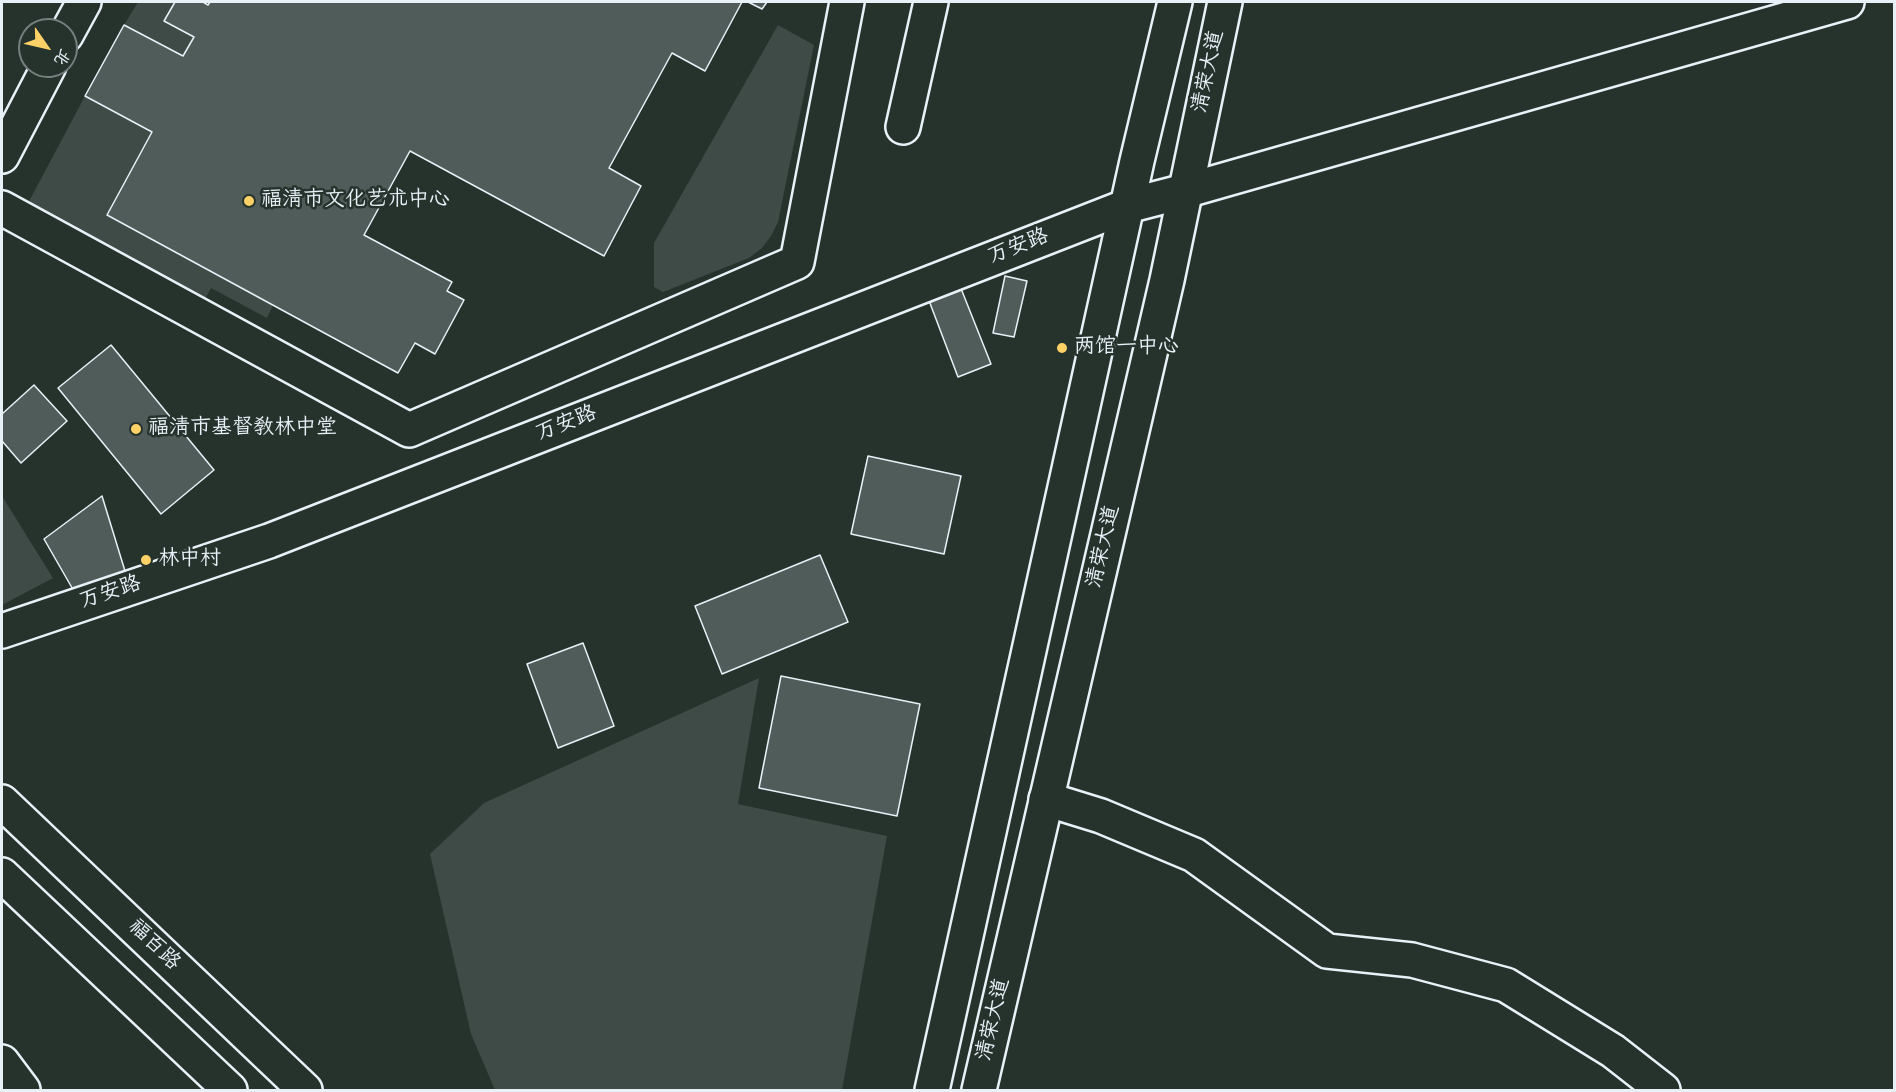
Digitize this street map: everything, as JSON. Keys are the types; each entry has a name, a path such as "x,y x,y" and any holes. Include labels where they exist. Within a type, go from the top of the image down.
{"street":[{"path":"75,18 84,2"},
{"path":"2,208 409,430 797,262 847,2"},
{"path":"903,127 931,2"},
{"path":"932,1090 1127,206 1175,2"},
{"name":"清荣大道","path":"979,1090 1167,280 1225,2"},
{"name":"万安路","path":"2,630 269,541 1127,206 1847,2"},
{"path":"2,156 43,78"},
{"path":"1046,799 1101,816 1194,855 1327,951 1412,960 1506,984 1613,1051 1663,1090"},
{"name":"福百路","path":"2,802 305,1090"},
{"path":"2,875 230,1090"},
{"path":"2,1062 23,1090"}],"shaded area":[{"path":"138,2 175,2 165,21 194,37 183,56 124,25"},
{"path":"778,25 814,45 778,222 762,248 749,258 663,292 654,287 654,243"},
{"path":"85,96 152,132 107,216 273,305 267,318 211,288 203,303 26,207"},
{"path":"2,496 53,578 2,605"},
{"path":"759,678 738,804 887,836 842,1090 495,1090 471,1034 430,854 484,803"}],"building":[{"name":"福清市文化艺术中心","path":"175,2 203,2 208,5 210,2 742,2 705,71 672,53 609,168 641,186 604,256 410,151 364,235 452,282 447,291 464,300 435,354 415,343 398,373 107,215 152,132 85,96 124,25 183,56 194,37 164,21"},
{"path":"748,2 767,2 762,9"},
{"path":"1005,276 1027,281 1014,337 993,333"},
{"path":"960,286 991,364 958,377 928,298"},
{"name":"福清市基督教林中堂","path":"111,345 214,470 161,514 58,388"},
{"path":"34,385 67,421 21,463 2,441 2,414"},
{"path":"868,456 961,476 944,554 851,534"},
{"path":"102,496 125,571 75,593 44,539"},
{"path":"820,555 848,622 722,674 695,606"},
{"path":"583,643 614,726 558,748 527,664"},
{"path":"781,676 920,704 897,816 759,788"}],"place":[{"name":"福清市文化艺术中心","path":"249,201"},
{"name":"两馆一中心","path":"1062,348"},
{"name":"福清市基督教林中堂","path":"136,429"},
{"name":"林中村","path":"146,560"}]}
